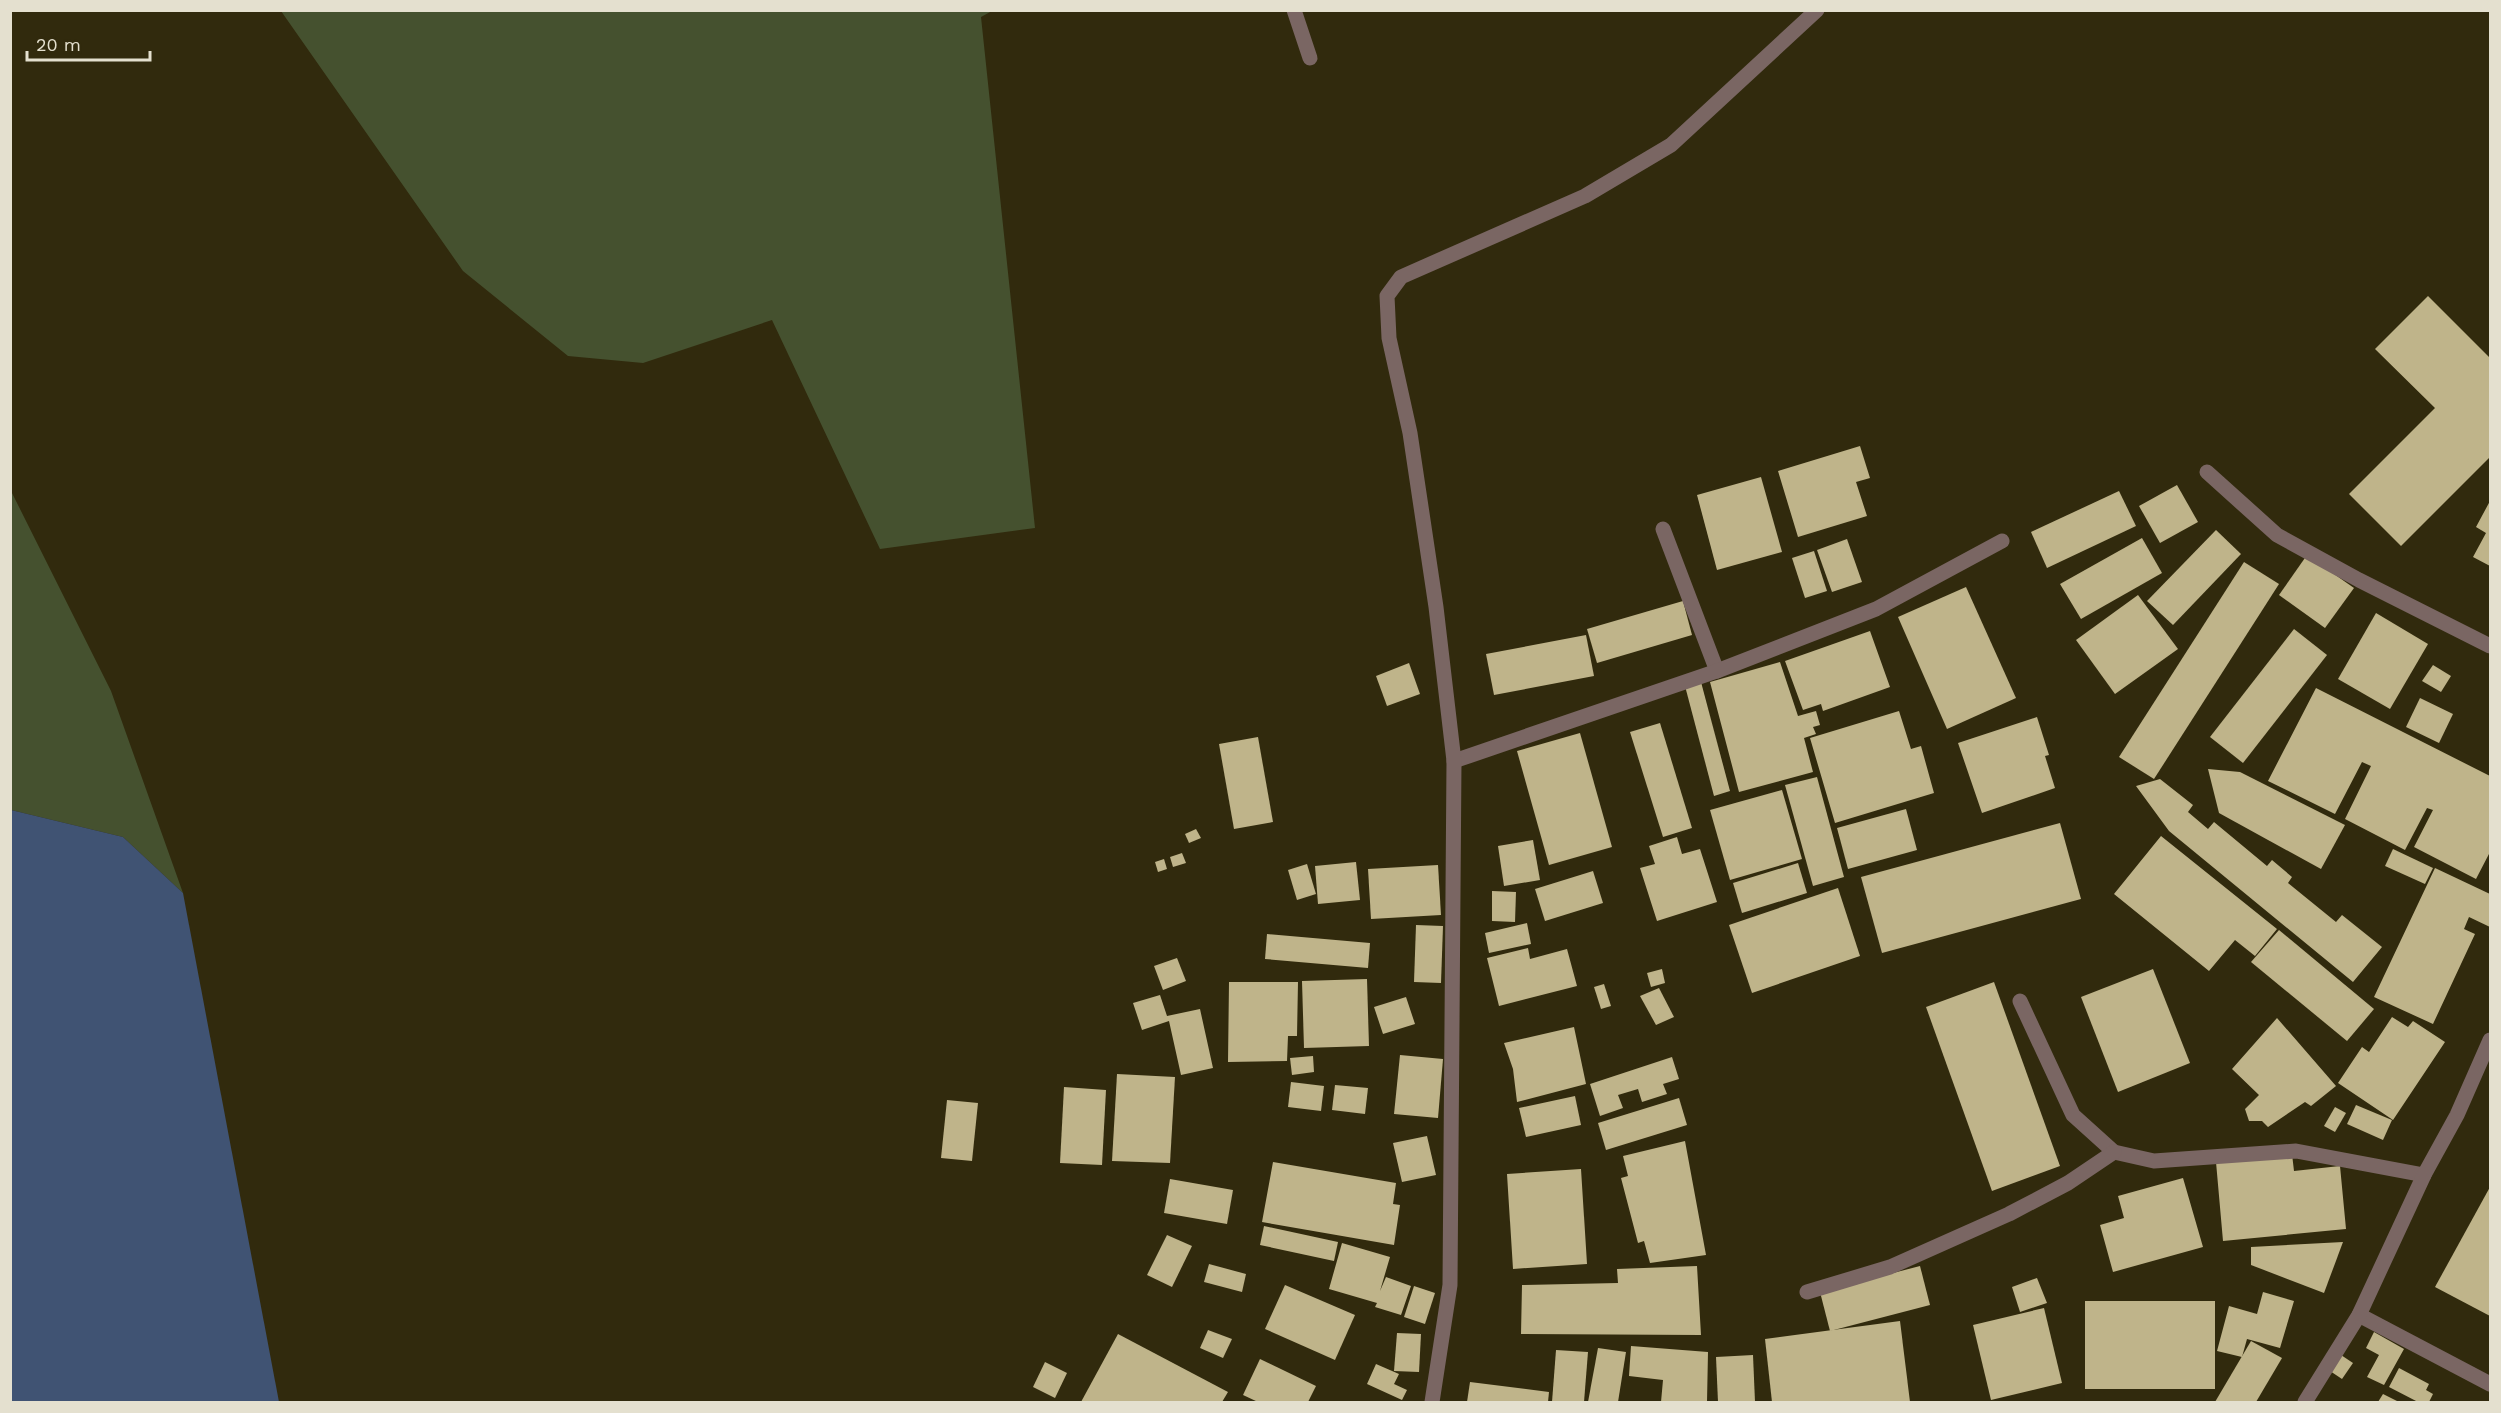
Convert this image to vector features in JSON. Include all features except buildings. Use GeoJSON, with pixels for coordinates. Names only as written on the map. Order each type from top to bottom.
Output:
{"type":"FeatureCollection","features":[{"type":"Feature","properties":{"kind":"street"},"geometry":{"type":"LineString","coordinates":[[1294,10],[1310,58]]}},
{"type":"Feature","properties":{"kind":"street"},"geometry":{"type":"LineString","coordinates":[[1432,1402],[1450,1285],[1454,761],[1436,607],[1415,468],[1389,338],[1388,296],[1401,277],[1585,196],[1671,145],[1817,10]]}},
{"type":"Feature","properties":{"kind":"street"},"geometry":{"type":"LineString","coordinates":[[2207,472],[2277,535],[2359,580],[2490,646]]}},
{"type":"Feature","properties":{"kind":"street"},"geometry":{"type":"LineString","coordinates":[[1663,529],[1717,671]]}},
{"type":"Feature","properties":{"kind":"street"},"geometry":{"type":"LineString","coordinates":[[1454,761],[1717,671],[1876,609],[2002,541]]}},
{"type":"Feature","properties":{"kind":"street"},"geometry":{"type":"LineString","coordinates":[[2020,1001],[2073,1115],[2114,1152],[2154,1161],[2296,1150],[2424,1175]]}},
{"type":"Feature","properties":{"kind":"street"},"geometry":{"type":"LineString","coordinates":[[2305,1402],[2359,1315],[2424,1175],[2457,1115],[2490,1040]]}},
{"type":"Feature","properties":{"kind":"street"},"geometry":{"type":"LineString","coordinates":[[1807,1292],[1890,1267],[2009,1214],[2068,1183],[2114,1152]]}},
{"type":"Feature","properties":{"kind":"street"},"geometry":{"type":"LineString","coordinates":[[2359,1315],[2490,1384]]}},
{"type":"Feature","properties":{"kind":"green space"},"geometry":{"type":"Polygon","coordinates":[[[281,11],[992,11],[981,17],[1035,528],[880,549],[772,320],[643,363],[568,356],[463,271],[281,11]]]}},
{"type":"Feature","properties":{"kind":"green space"},"geometry":{"type":"Polygon","coordinates":[[[10,489],[111,691],[183,893],[123,837],[11,810],[10,489]]]}},
{"type":"Feature","properties":{"kind":"water"},"geometry":{"type":"Polygon","coordinates":[[[11,810],[123,837],[183,893],[279,1402],[11,1402],[11,810]]]}}]}
